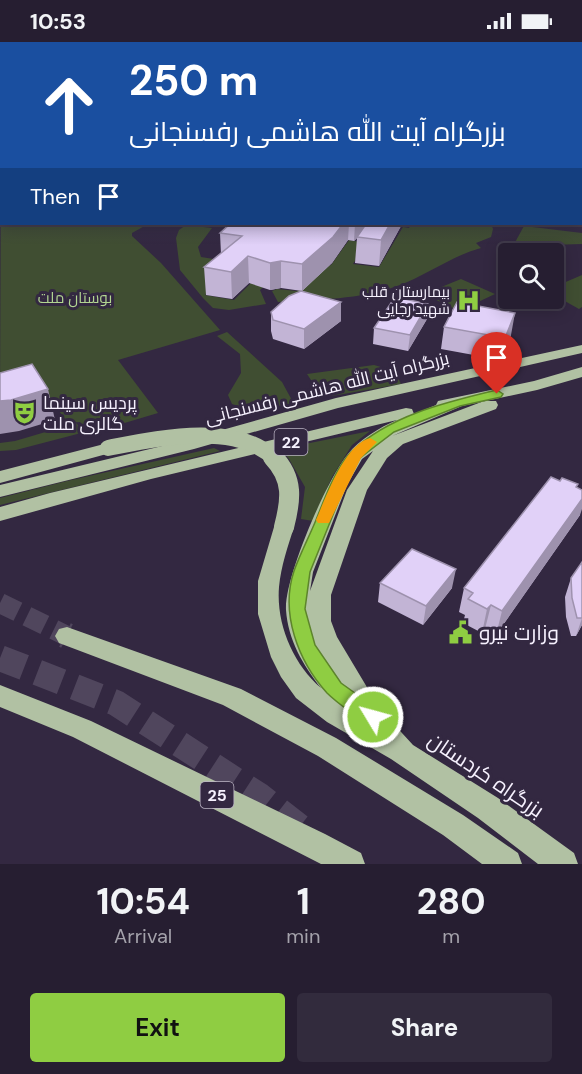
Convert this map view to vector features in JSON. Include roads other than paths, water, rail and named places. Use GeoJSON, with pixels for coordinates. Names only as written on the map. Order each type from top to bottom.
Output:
{"type":"FeatureCollection","features":[{"type":"Feature","properties":{"kind":"highway","name":"بزرگراه آیت الله هاشمی رفسنجانی"},"geometry":{"type":"LineString","coordinates":[[0,491],[188,445],[336,403],[582,349]]}},
{"type":"Feature","properties":{"kind":"highway","name":"بزرگراه آیت الله هاشمی رفسنجانی"},"geometry":{"type":"LineString","coordinates":[[188,445],[253,436],[374,405],[582,358]]}},
{"type":"Feature","properties":{"kind":"highway","name":"22"},"geometry":{"type":"LineString","coordinates":[[0,514],[160,471],[280,445],[413,411],[537,385],[582,372]]}},
{"type":"Feature","properties":{"kind":"highway"},"geometry":{"type":"LineString","coordinates":[[373,717],[326,640],[320,621],[320,595],[357,490],[380,454],[397,440],[537,385]]}},
{"type":"Feature","properties":{"kind":"highway","name":"بزرگراه کردستان"},"geometry":{"type":"LineString","coordinates":[[456,403],[390,429],[355,456],[338,485],[302,572],[297,609],[306,646],[318,667],[335,688],[373,717],[404,754],[488,808],[563,864]]}},
{"type":"Feature","properties":{"kind":"highway"},"geometry":{"type":"LineString","coordinates":[[0,477],[108,448],[152,439],[202,435],[247,441],[265,450],[278,461],[289,479],[291,497],[268,589],[268,608],[280,652],[303,688],[339,716],[404,754]]}},
{"type":"Feature","properties":{"kind":"highway"},"geometry":{"type":"LineString","coordinates":[[67,636],[232,697],[327,747],[453,825],[507,864]]}},
{"type":"Feature","properties":{"kind":"highway"},"geometry":{"type":"LineString","coordinates":[[0,696],[82,729]]}},
{"type":"Feature","properties":{"kind":"highway","name":"25"},"geometry":{"type":"LineString","coordinates":[[0,707],[82,729],[315,844],[350,864]]}},
{"type":"Feature","properties":{"kind":"tunnel"},"geometry":{"type":"LineString","coordinates":[[0,603],[67,636],[65,635]]}},
{"type":"Feature","properties":{"kind":"tunnel"},"geometry":{"type":"LineString","coordinates":[[0,658],[116,703],[260,796],[300,827]]}},
{"type":"Feature","properties":{"kind":"place","name":"بیمارستان قلب شهید رجایی"},"geometry":{"type":"Point","coordinates":[468,301]}},
{"type":"Feature","properties":{"kind":"place","name":"پردیس سینما گالری ملت"},"geometry":{"type":"Point","coordinates":[25,413]}},
{"type":"Feature","properties":{"kind":"place","name":"وزارت نیرو"},"geometry":{"type":"Point","coordinates":[461,633]}},
{"type":"Feature","properties":{"kind":"park label","name":"بوستان ملت"},"geometry":{"type":"Point","coordinates":[75,298]}}]}
